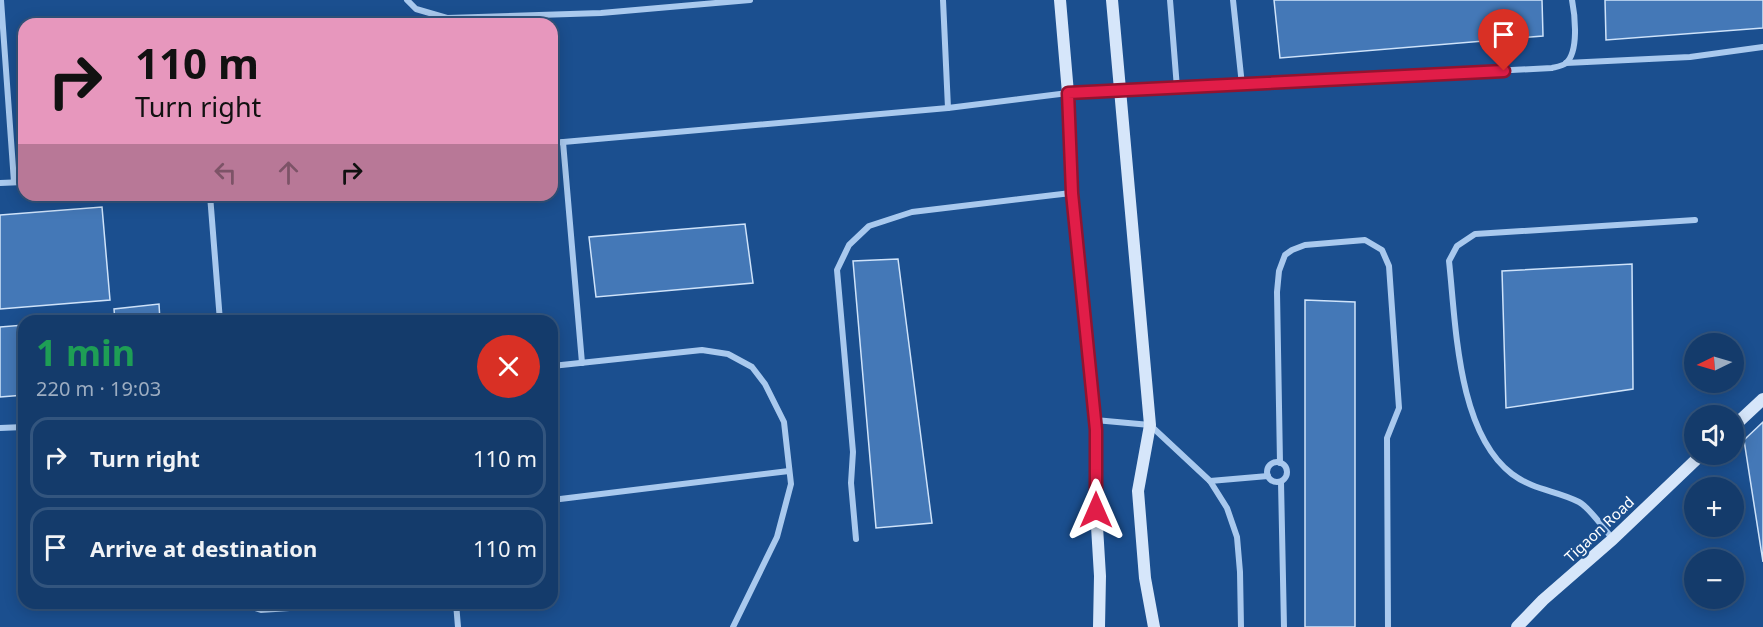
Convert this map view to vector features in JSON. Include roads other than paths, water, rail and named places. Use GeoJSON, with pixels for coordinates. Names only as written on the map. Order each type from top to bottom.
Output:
{"type":"FeatureCollection","features":[{"type":"Feature","properties":{"kind":"street"},"geometry":{"type":"LineString","coordinates":[[1,0],[14,182]]}},
{"type":"Feature","properties":{"kind":"street"},"geometry":{"type":"LineString","coordinates":[[407,0],[416,9],[447,18],[601,13],[750,0]]}},
{"type":"Feature","properties":{"kind":"street"},"geometry":{"type":"LineString","coordinates":[[943,0],[948,108]]}},
{"type":"Feature","properties":{"kind":"street"},"geometry":{"type":"LineString","coordinates":[[1060,0],[1068,93],[1072,193],[1095,420],[1096,510],[1100,576],[1099,627]]}},
{"type":"Feature","properties":{"kind":"street"},"geometry":{"type":"LineString","coordinates":[[1112,0],[1150,425],[1138,491],[1145,578],[1154,627]]}},
{"type":"Feature","properties":{"kind":"street"},"geometry":{"type":"LineString","coordinates":[[1170,0],[1177,88]]}},
{"type":"Feature","properties":{"kind":"street"},"geometry":{"type":"LineString","coordinates":[[1233,0],[1242,85]]}},
{"type":"Feature","properties":{"kind":"street"},"geometry":{"type":"LineString","coordinates":[[1566,63],[1572,53],[1575,40],[1572,0]]}},
{"type":"Feature","properties":{"kind":"street"},"geometry":{"type":"LineString","coordinates":[[558,142],[948,108],[1068,93],[1552,68],[1566,63],[1689,57],[1763,47]]}},
{"type":"Feature","properties":{"kind":"street"},"geometry":{"type":"LineString","coordinates":[[563,142],[582,363]]}},
{"type":"Feature","properties":{"kind":"street"},"geometry":{"type":"LineString","coordinates":[[0,183],[18,182]]}},
{"type":"Feature","properties":{"kind":"street"},"geometry":{"type":"LineString","coordinates":[[856,539],[851,483],[853,452],[837,270],[849,245],[868,226],[912,212],[1072,193]]}},
{"type":"Feature","properties":{"kind":"street"},"geometry":{"type":"LineString","coordinates":[[210,201],[220,315]]}},
{"type":"Feature","properties":{"kind":"street"},"geometry":{"type":"LineString","coordinates":[[1613,538],[1581,503],[1532,487],[1510,472],[1488,449],[1471,413],[1462,376],[1449,261],[1457,246],[1475,234],[1695,220]]}},
{"type":"Feature","properties":{"kind":"street"},"geometry":{"type":"LineString","coordinates":[[1284,627],[1281,482],[1287,474],[1280,463],[1276,292],[1279,272],[1285,255],[1305,245],[1365,240],[1382,250],[1389,266],[1398,408],[1388,438],[1388,627]]}},
{"type":"Feature","properties":{"kind":"street"},"geometry":{"type":"LineString","coordinates":[[558,365],[702,350],[728,354],[752,367],[765,384],[784,422],[791,484],[777,537],[733,627]]}},
{"type":"Feature","properties":{"kind":"street"},"geometry":{"type":"LineString","coordinates":[[1744,417],[1763,399]]}},
{"type":"Feature","properties":{"kind":"street"},"geometry":{"type":"LineString","coordinates":[[1095,420],[1150,425],[1210,481],[1227,508],[1236,537],[1240,572],[1241,627]]}},
{"type":"Feature","properties":{"kind":"street"},"geometry":{"type":"LineString","coordinates":[[0,428],[18,426]]}},
{"type":"Feature","properties":{"kind":"street"},"geometry":{"type":"LineString","coordinates":[[1280,463],[1271,465],[1268,476],[1272,480],[1281,482]]}},
{"type":"Feature","properties":{"kind":"street","name":"Tigaon Road"},"geometry":{"type":"LineString","coordinates":[[1516,627],[1690,465]]}},
{"type":"Feature","properties":{"kind":"street"},"geometry":{"type":"LineString","coordinates":[[558,499],[789,471]]}},
{"type":"Feature","properties":{"kind":"street"},"geometry":{"type":"LineString","coordinates":[[1210,481],[1268,476]]}},
{"type":"Feature","properties":{"kind":"street"},"geometry":{"type":"LineString","coordinates":[[456,609],[458,627]]}}]}
